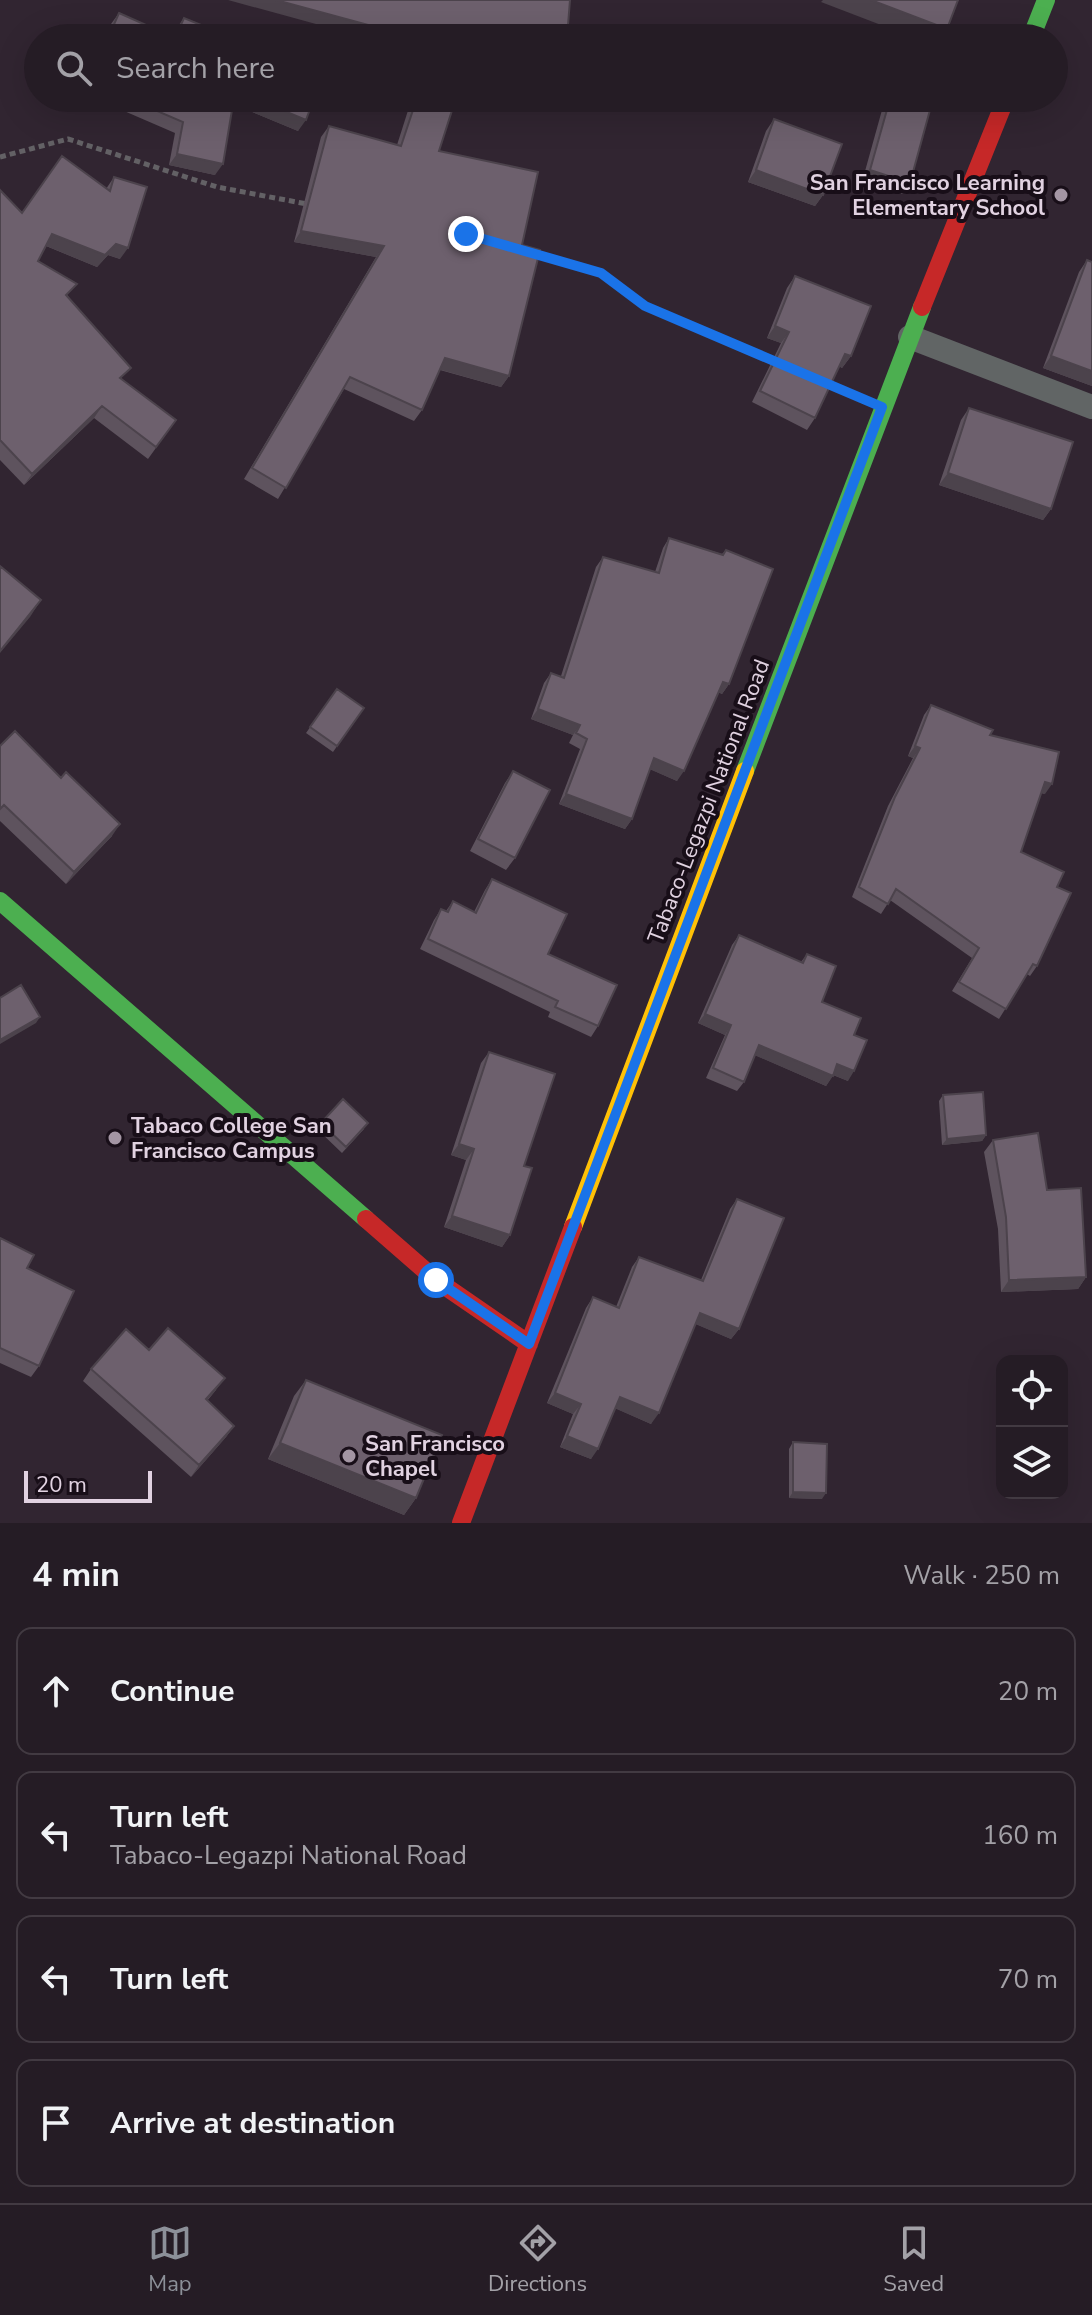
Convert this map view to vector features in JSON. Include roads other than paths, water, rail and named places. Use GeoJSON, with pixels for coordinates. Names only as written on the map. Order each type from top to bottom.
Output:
{"type":"FeatureCollection","features":[{"type":"Feature","properties":{"kind":"main road"},"geometry":{"type":"LineString","coordinates":[[1037,24],[1046,0]]}},
{"type":"Feature","properties":{"kind":"main road","name":"Tabaco-Legazpi National Road"},"geometry":{"type":"LineString","coordinates":[[461,1523],[910,337],[1000,112]]}},
{"type":"Feature","properties":{"kind":"main road"},"geometry":{"type":"LineString","coordinates":[[0,901],[436,1280],[529,1344]]}},
{"type":"Feature","properties":{"kind":"lane"},"geometry":{"type":"LineString","coordinates":[[910,337],[1092,407]]}},
{"type":"Feature","properties":{"kind":"place","name":"San Francisco Learning Elementary School"},"geometry":{"type":"Point","coordinates":[1061,195]}},
{"type":"Feature","properties":{"kind":"place","name":"Tabaco College San Francisco Campus"},"geometry":{"type":"Point","coordinates":[115,1138]}},
{"type":"Feature","properties":{"kind":"place","name":"San Francisco Chapel"},"geometry":{"type":"Point","coordinates":[349,1456]}}]}
